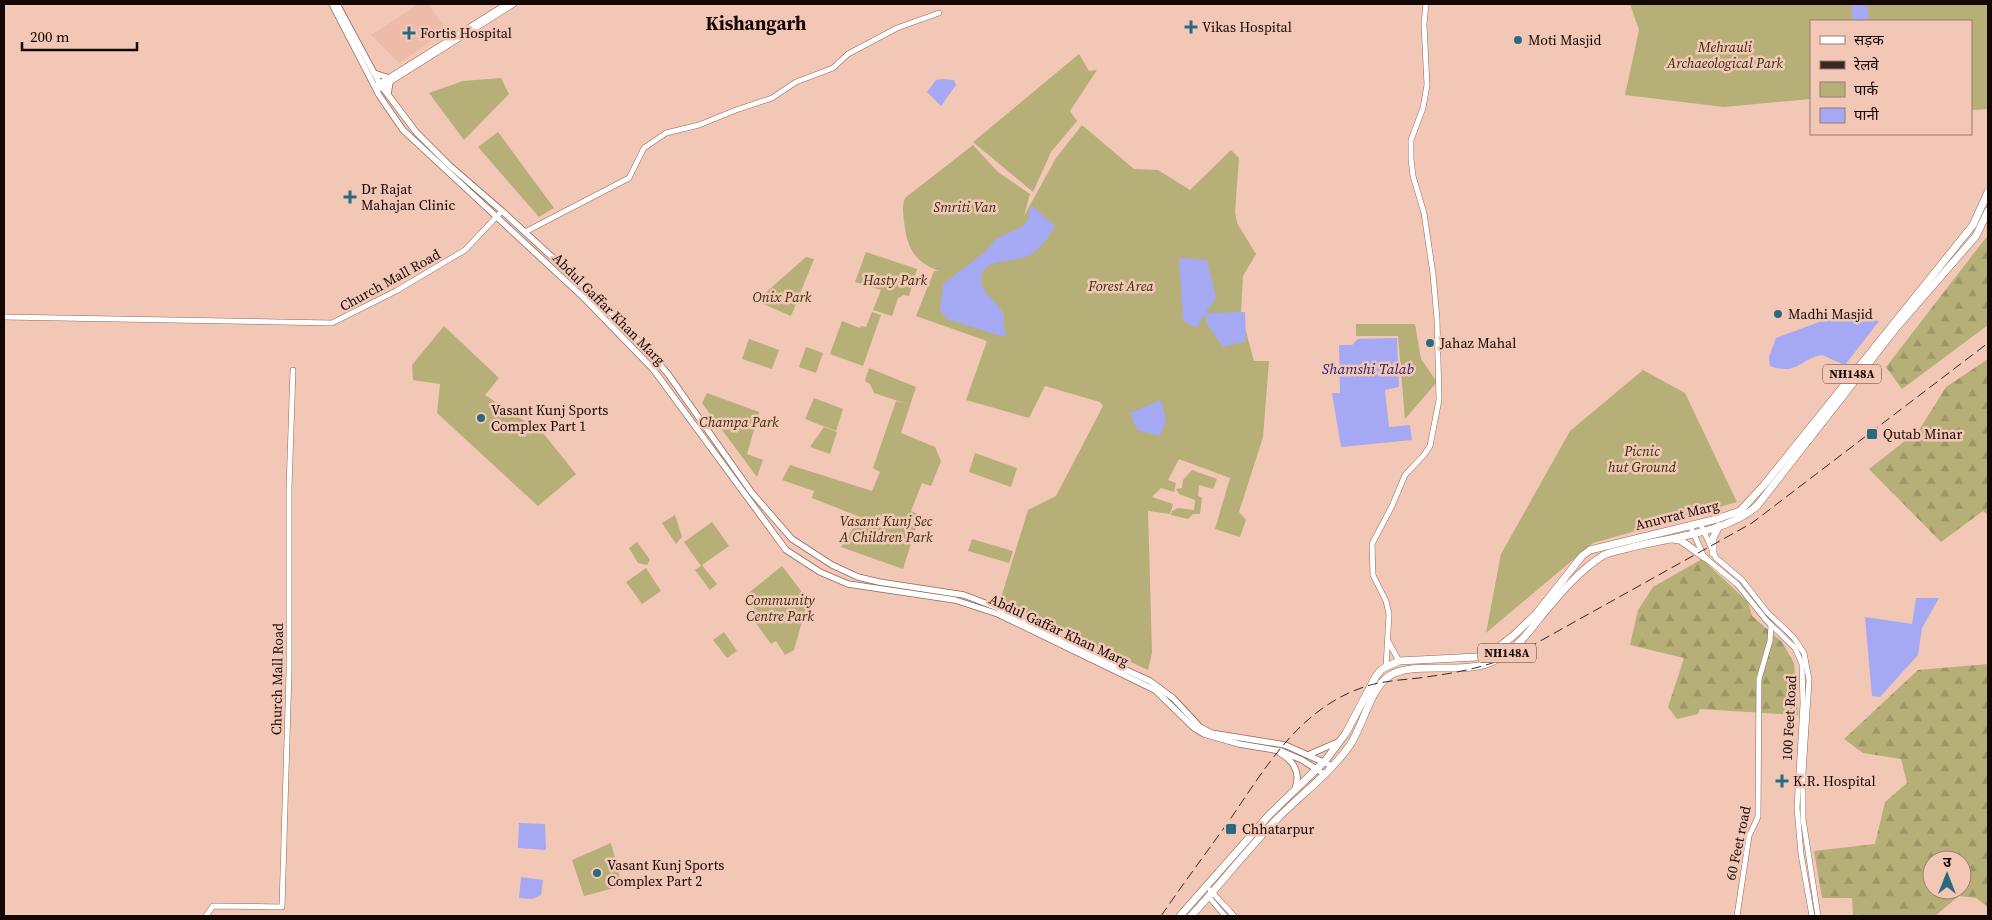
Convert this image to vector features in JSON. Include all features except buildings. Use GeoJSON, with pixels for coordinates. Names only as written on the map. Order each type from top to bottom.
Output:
{"type":"FeatureCollection","features":[{"type":"Feature","properties":{"kind":"highway","name":"Anuvrat Marg"},"geometry":{"type":"LineString","coordinates":[[1332,766],[1350,744],[1377,689],[1386,677],[1401,671],[1472,668],[1490,663],[1512,650],[1525,638],[1540,618],[1588,567],[1605,554],[1665,538],[1691,529],[1700,523],[1740,511],[1764,486],[1973,225],[1988,192]]}},
{"type":"Feature","properties":{"kind":"highway","name":"Anuvrat Marg"},"geometry":{"type":"LineString","coordinates":[[1321,772],[1325,761],[1341,740],[1376,676],[1386,667],[1399,661],[1462,659],[1490,653],[1508,641],[1524,625],[1582,556],[1590,550],[1691,529],[1703,531],[1744,518],[1757,506],[1896,328],[1976,236],[1988,211]]}},
{"type":"Feature","properties":{"kind":"highway"},"geometry":{"type":"LineString","coordinates":[[1713,553],[1713,538],[1719,526]]}},
{"type":"Feature","properties":{"kind":"highway"},"geometry":{"type":"LineString","coordinates":[[1665,538],[1680,540],[1704,557]]}},
{"type":"Feature","properties":{"kind":"highway","name":"NH148A"},"geometry":{"type":"LineString","coordinates":[[1205,888],[1270,814],[1294,791],[1332,766]]}},
{"type":"Feature","properties":{"kind":"highway","name":"NH148A"},"geometry":{"type":"LineString","coordinates":[[1191,916],[1214,892],[1224,876],[1321,772]]}},
{"type":"Feature","properties":{"kind":"highway"},"geometry":{"type":"LineString","coordinates":[[1180,916],[1205,888]]}},
{"type":"Feature","properties":{"kind":"main road"},"geometry":{"type":"LineString","coordinates":[[332,4],[373,76],[389,80],[387,91],[390,98]]}},
{"type":"Feature","properties":{"kind":"main road"},"geometry":{"type":"LineString","coordinates":[[337,4],[379,89],[390,98],[416,132],[449,165],[502,211]]}},
{"type":"Feature","properties":{"kind":"main road","name":"Abdul Gaffar Khan Marg"},"geometry":{"type":"LineString","coordinates":[[379,89],[412,140],[609,322],[653,369],[778,542],[794,556],[820,572],[848,584],[955,600],[998,614],[1054,643],[1155,690],[1194,728],[1204,734],[1215,739],[1281,751],[1302,760],[1321,772]]}},
{"type":"Feature","properties":{"kind":"main road","name":"Abdul Gaffar Khan Marg"},"geometry":{"type":"LineString","coordinates":[[502,211],[605,307],[662,367],[762,507],[800,545],[832,565],[858,577],[964,595],[998,608],[1054,637],[1150,681],[1173,698],[1200,726],[1211,733],[1285,745],[1325,761],[1332,766]]}},
{"type":"Feature","properties":{"kind":"main road"},"geometry":{"type":"LineString","coordinates":[[1308,755],[1341,740]]}},
{"type":"Feature","properties":{"kind":"main road"},"geometry":{"type":"LineString","coordinates":[[1274,750],[1294,766],[1297,776],[1294,791]]}},
{"type":"Feature","properties":{"kind":"street"},"geometry":{"type":"LineString","coordinates":[[379,89],[389,80],[506,4]]}},
{"type":"Feature","properties":{"kind":"street"},"geometry":{"type":"LineString","coordinates":[[389,80],[514,4]]}},
{"type":"Feature","properties":{"kind":"street"},"geometry":{"type":"LineString","coordinates":[[1386,667],[1388,608],[1373,575],[1372,544],[1392,506],[1405,474],[1424,455],[1430,446],[1439,400],[1437,319],[1432,274],[1424,213],[1414,181],[1411,159],[1412,140],[1426,94],[1424,24],[1426,4]]}},
{"type":"Feature","properties":{"kind":"street"},"geometry":{"type":"LineString","coordinates":[[525,232],[629,178],[644,148],[666,133],[699,125],[768,100],[796,82],[837,66],[848,54],[897,28],[939,13]]}},
{"type":"Feature","properties":{"kind":"street","name":"Church Mall Road"},"geometry":{"type":"LineString","coordinates":[[4,317],[329,323],[339,321],[451,259],[477,240],[502,211]]}},
{"type":"Feature","properties":{"kind":"street","name":"Church Mall Road"},"geometry":{"type":"LineString","coordinates":[[206,916],[213,906],[282,907],[289,672],[289,488],[293,370]]}},
{"type":"Feature","properties":{"kind":"street","name":"100 Feet Road"},"geometry":{"type":"LineString","coordinates":[[1700,523],[1713,553],[1725,567],[1742,580],[1773,623],[1800,646],[1808,665],[1809,680],[1803,772],[1803,818],[1818,916]]}},
{"type":"Feature","properties":{"kind":"street","name":"100 Feet Road"},"geometry":{"type":"LineString","coordinates":[[1691,529],[1704,557],[1737,584],[1773,623],[1795,648],[1802,664],[1803,704],[1797,808],[1801,854],[1812,916]]}},
{"type":"Feature","properties":{"kind":"street","name":"60 Feet road"},"geometry":{"type":"LineString","coordinates":[[1737,916],[1749,836],[1758,816],[1759,679],[1773,623]]}},
{"type":"Feature","properties":{"kind":"street"},"geometry":{"type":"LineString","coordinates":[[1388,641],[1399,661]]}},
{"type":"Feature","properties":{"kind":"street"},"geometry":{"type":"LineString","coordinates":[[1205,888],[1214,892],[1234,916]]}},
{"type":"Feature","properties":{"kind":"street"},"geometry":{"type":"LineString","coordinates":[[1205,888],[1208,898],[1226,916]]}},
{"type":"Feature","properties":{"kind":"shaded area","name":"Fortis Hospital"},"geometry":{"type":"Polygon","coordinates":[[[419,4],[428,4],[447,31],[399,63],[371,35],[419,4]]]}},
{"type":"Feature","properties":{"kind":"green space","name":"Mehrauli Archaeological Park"},"geometry":{"type":"Polygon","coordinates":[[[1630,4],[1988,4],[1988,109],[1972,110],[1972,20],[1810,20],[1810,99],[1724,107],[1625,95],[1639,30],[1630,4]]]}},
{"type":"Feature","properties":{"kind":"green space"},"geometry":{"type":"Polygon","coordinates":[[[1079,54],[1089,71],[1097,70],[1070,111],[1077,121],[1051,152],[1033,192],[973,142],[1079,54]]]}},
{"type":"Feature","properties":{"kind":"green space"},"geometry":{"type":"Polygon","coordinates":[[[501,78],[509,94],[464,140],[429,93],[463,81],[501,78]]]}},
{"type":"Feature","properties":{"kind":"green space","name":"Forest Area"},"geometry":{"type":"Polygon","coordinates":[[[1082,125],[1134,169],[1158,170],[1190,190],[1231,150],[1239,158],[1235,212],[1237,223],[1256,254],[1243,276],[1241,313],[1254,361],[1269,361],[1263,437],[1239,512],[1246,520],[1240,537],[1215,529],[1230,478],[1179,459],[1168,480],[1176,483],[1174,492],[1161,488],[1152,497],[1173,504],[1170,514],[1148,511],[1152,653],[1148,670],[1000,601],[1028,510],[1056,496],[1103,406],[1100,402],[1045,386],[1029,418],[966,400],[987,341],[916,316],[934,271],[939,271],[917,258],[910,246],[905,230],[903,206],[905,198],[973,145],[998,172],[1030,194],[1024,216],[1056,158],[1082,125]]]}},
{"type":"Feature","properties":{"kind":"green space"},"geometry":{"type":"Polygon","coordinates":[[[498,132],[554,208],[539,217],[478,147],[498,132]]]}},
{"type":"Feature","properties":{"kind":"green space"},"geometry":{"type":"Polygon","coordinates":[[[1988,235],[1988,325],[1902,389],[1886,367],[1988,235]]]}},
{"type":"Feature","properties":{"kind":"green space","name":"Hasty Park"},"geometry":{"type":"Polygon","coordinates":[[[866,252],[917,269],[909,296],[904,295],[898,298],[892,316],[873,310],[881,290],[855,282],[866,252]]]}},
{"type":"Feature","properties":{"kind":"green space","name":"Onix Park"},"geometry":{"type":"Polygon","coordinates":[[[806,257],[814,259],[791,316],[756,301],[806,257]]]}},
{"type":"Feature","properties":{"kind":"green space"},"geometry":{"type":"Polygon","coordinates":[[[872,312],[881,315],[863,366],[830,354],[842,321],[860,328],[861,326],[866,327],[872,312]]]}},
{"type":"Feature","properties":{"kind":"green space"},"geometry":{"type":"Polygon","coordinates":[[[1356,324],[1415,324],[1421,359],[1437,382],[1405,419],[1398,336],[1356,336],[1356,324]]]}},
{"type":"Feature","properties":{"kind":"green space","name":"Vasant Kunj Sports Complex Part 1"},"geometry":{"type":"Polygon","coordinates":[[[444,326],[499,378],[485,395],[543,433],[576,474],[538,506],[437,413],[440,384],[413,380],[412,365],[444,326]]]}},
{"type":"Feature","properties":{"kind":"green space"},"geometry":{"type":"Polygon","coordinates":[[[749,339],[779,350],[772,369],[742,359],[749,339]]]}},
{"type":"Feature","properties":{"kind":"green space"},"geometry":{"type":"Polygon","coordinates":[[[806,347],[823,353],[816,373],[799,367],[806,347]]]}},
{"type":"Feature","properties":{"kind":"green space"},"geometry":{"type":"Polygon","coordinates":[[[1988,359],[1988,515],[1983,511],[1941,542],[1869,469],[1919,430],[1946,387],[1988,359]]]}},
{"type":"Feature","properties":{"kind":"green space","name":"Vasant Kunj Sec A Children Park"},"geometry":{"type":"Polygon","coordinates":[[[869,368],[916,387],[901,433],[935,447],[941,461],[931,486],[922,483],[911,511],[920,515],[903,569],[841,547],[860,517],[812,498],[814,491],[782,480],[790,465],[872,491],[880,472],[873,468],[896,401],[910,405],[874,393],[870,384],[865,381],[869,368]]]}},
{"type":"Feature","properties":{"kind":"green space","name":"Picnic hut Ground"},"geometry":{"type":"Polygon","coordinates":[[[1643,370],[1685,393],[1737,502],[1593,543],[1486,633],[1501,554],[1570,431],[1643,370]]]}},
{"type":"Feature","properties":{"kind":"green space","name":"Champa Park"},"geometry":{"type":"Polygon","coordinates":[[[707,393],[759,412],[747,454],[763,460],[757,477],[702,403],[707,393]]]}},
{"type":"Feature","properties":{"kind":"green space"},"geometry":{"type":"Polygon","coordinates":[[[814,398],[843,409],[836,431],[805,419],[814,398]]]}},
{"type":"Feature","properties":{"kind":"green space"},"geometry":{"type":"Polygon","coordinates":[[[824,427],[837,432],[830,454],[810,447],[824,427]]]}},
{"type":"Feature","properties":{"kind":"green space"},"geometry":{"type":"Polygon","coordinates":[[[975,453],[1017,468],[1011,487],[969,472],[975,453]]]}},
{"type":"Feature","properties":{"kind":"green space"},"geometry":{"type":"Polygon","coordinates":[[[1192,470],[1217,479],[1213,489],[1199,485],[1198,496],[1202,498],[1200,514],[1193,514],[1188,519],[1171,515],[1172,511],[1178,508],[1194,510],[1195,500],[1179,494],[1176,489],[1182,488],[1183,480],[1192,470]]]}},
{"type":"Feature","properties":{"kind":"green space"},"geometry":{"type":"Polygon","coordinates":[[[675,515],[682,537],[676,544],[662,523],[675,515]]]}},
{"type":"Feature","properties":{"kind":"green space"},"geometry":{"type":"Polygon","coordinates":[[[712,522],[729,546],[702,565],[717,584],[710,590],[695,570],[701,566],[684,542],[712,522]]]}},
{"type":"Feature","properties":{"kind":"green space"},"geometry":{"type":"Polygon","coordinates":[[[972,539],[1013,551],[1009,563],[968,551],[972,539]]]}},
{"type":"Feature","properties":{"kind":"green space"},"geometry":{"type":"Polygon","coordinates":[[[637,542],[650,560],[647,565],[638,563],[629,548],[637,542]]]}},
{"type":"Feature","properties":{"kind":"green space"},"geometry":{"type":"Polygon","coordinates":[[[1702,559],[1748,602],[1752,616],[1782,642],[1794,663],[1798,715],[1700,709],[1698,714],[1677,719],[1668,707],[1684,658],[1630,645],[1638,610],[1653,587],[1702,559]]]}},
{"type":"Feature","properties":{"kind":"green space","name":"Community Centre Park"},"geometry":{"type":"Polygon","coordinates":[[[782,566],[808,600],[794,650],[785,655],[776,641],[771,644],[750,615],[755,610],[746,595],[782,566]]]}},
{"type":"Feature","properties":{"kind":"green space"},"geometry":{"type":"Polygon","coordinates":[[[646,568],[661,591],[642,604],[626,582],[646,568]]]}},
{"type":"Feature","properties":{"kind":"green space"},"geometry":{"type":"Polygon","coordinates":[[[724,632],[737,651],[727,658],[713,640],[724,632]]]}},
{"type":"Feature","properties":{"kind":"green space"},"geometry":{"type":"Polygon","coordinates":[[[1988,664],[1988,907],[1976,898],[1972,898],[1972,850],[1922,850],[1922,900],[1954,900],[1935,916],[1853,916],[1852,898],[1822,898],[1814,851],[1875,844],[1885,802],[1907,783],[1901,759],[1863,753],[1844,739],[1918,670],[1988,664]]]}},
{"type":"Feature","properties":{"kind":"green space","name":"Vasant Kunj Sports Complex Part 2"},"geometry":{"type":"Polygon","coordinates":[[[611,843],[622,886],[584,896],[572,860],[611,843]]]}},
{"type":"Feature","properties":{"kind":"water"},"geometry":{"type":"Polygon","coordinates":[[[1851,4],[1867,4],[1869,19],[1853,20],[1851,4]]]}},
{"type":"Feature","properties":{"kind":"water"},"geometry":{"type":"Polygon","coordinates":[[[936,80],[954,80],[956,85],[941,106],[927,92],[936,80]]]}},
{"type":"Feature","properties":{"kind":"water"},"geometry":{"type":"Polygon","coordinates":[[[1032,206],[1055,226],[1047,238],[1030,255],[990,265],[982,274],[981,280],[984,290],[1003,313],[1006,332],[1004,337],[947,319],[940,310],[943,284],[985,252],[996,239],[1023,226],[1028,220],[1032,206]]]}},
{"type":"Feature","properties":{"kind":"water"},"geometry":{"type":"Polygon","coordinates":[[[1179,258],[1207,260],[1216,298],[1205,313],[1245,312],[1246,341],[1223,347],[1207,324],[1205,314],[1196,328],[1183,321],[1179,258]]]}},
{"type":"Feature","properties":{"kind":"water"},"geometry":{"type":"Polygon","coordinates":[[[1838,315],[1879,321],[1845,365],[1822,355],[1793,368],[1779,369],[1770,366],[1769,357],[1776,338],[1838,315]]]}},
{"type":"Feature","properties":{"kind":"water","name":"Shamshi Talab"},"geometry":{"type":"Polygon","coordinates":[[[1397,338],[1399,387],[1385,390],[1389,427],[1410,425],[1412,440],[1341,447],[1332,393],[1340,393],[1339,345],[1352,345],[1358,339],[1397,338]]]}},
{"type":"Feature","properties":{"kind":"water"},"geometry":{"type":"Polygon","coordinates":[[[1161,400],[1166,420],[1160,436],[1137,430],[1130,413],[1161,400]]]}},
{"type":"Feature","properties":{"kind":"water"},"geometry":{"type":"Polygon","coordinates":[[[1916,598],[1939,598],[1922,628],[1918,655],[1880,697],[1872,696],[1865,617],[1912,624],[1916,598]]]}},
{"type":"Feature","properties":{"kind":"water"},"geometry":{"type":"Polygon","coordinates":[[[519,823],[545,824],[546,850],[518,848],[519,823]]]}},
{"type":"Feature","properties":{"kind":"water"},"geometry":{"type":"Polygon","coordinates":[[[521,877],[543,880],[541,895],[533,899],[519,898],[521,877]]]}},
{"type":"Feature","properties":{"kind":"railway"},"geometry":{"type":"LineString","coordinates":[[1161,916],[1271,760],[1287,741],[1322,708],[1343,696],[1367,686],[1460,671],[1499,661],[1524,650],[1752,523],[1988,343]]}},
{"type":"Feature","properties":{"kind":"place","name":"Vikas Hospital"},"geometry":{"type":"Point","coordinates":[1191,27]}},
{"type":"Feature","properties":{"kind":"place","name":"Fortis Hospital"},"geometry":{"type":"Point","coordinates":[409,33]}},
{"type":"Feature","properties":{"kind":"place","name":"Moti Masjid"},"geometry":{"type":"Point","coordinates":[1518,40]}},
{"type":"Feature","properties":{"kind":"place","name":"Dr Rajat Mahajan Clinic"},"geometry":{"type":"Point","coordinates":[350,197]}},
{"type":"Feature","properties":{"kind":"place","name":"Madhi Masjid"},"geometry":{"type":"Point","coordinates":[1778,314]}},
{"type":"Feature","properties":{"kind":"place","name":"Jahaz Mahal"},"geometry":{"type":"Point","coordinates":[1430,343]}},
{"type":"Feature","properties":{"kind":"place","name":"Vasant Kunj Sports Complex Part 1"},"geometry":{"type":"Point","coordinates":[481,418]}},
{"type":"Feature","properties":{"kind":"place","name":"Qutab Minar"},"geometry":{"type":"Point","coordinates":[1872,434]}},
{"type":"Feature","properties":{"kind":"place","name":"K.R. Hospital"},"geometry":{"type":"Point","coordinates":[1782,781]}},
{"type":"Feature","properties":{"kind":"place","name":"Chhatarpur"},"geometry":{"type":"Point","coordinates":[1231,829]}},
{"type":"Feature","properties":{"kind":"place","name":"Vasant Kunj Sports Complex Part 2"},"geometry":{"type":"Point","coordinates":[597,873]}},
{"type":"Feature","properties":{"kind":"district","name":"Kishangarh"},"geometry":{"type":"Point","coordinates":[756,23]}},
{"type":"Feature","properties":{"kind":"park label","name":"Smriti Van"},"geometry":{"type":"Point","coordinates":[965,207]}}]}
